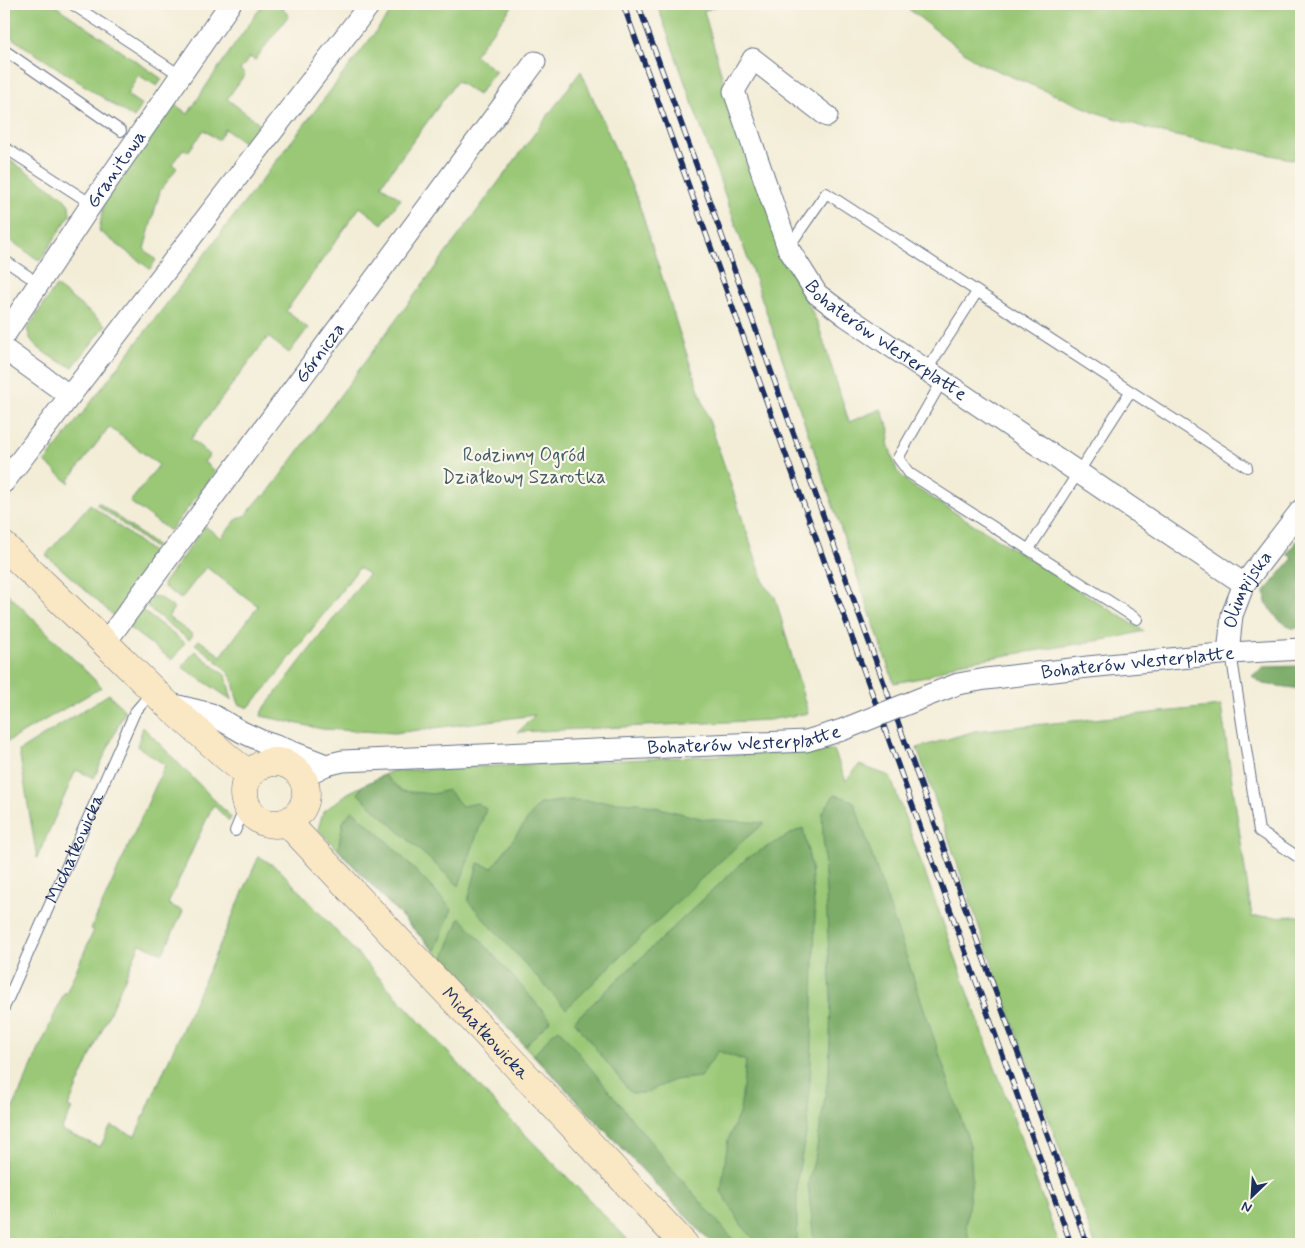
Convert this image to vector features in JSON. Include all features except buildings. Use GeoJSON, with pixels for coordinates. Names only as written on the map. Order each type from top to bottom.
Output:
{"type":"FeatureCollection","features":[{"type":"Feature","properties":{"kind":"street","name":"Granitowa"},"geometry":{"type":"LineString","coordinates":[[4,336],[91,205],[230,4]]}},
{"type":"Feature","properties":{"kind":"street"},"geometry":{"type":"LineString","coordinates":[[4,482],[370,4]]}},
{"type":"Feature","properties":{"kind":"street","name":"Bohaterów Westerplatte"},"geometry":{"type":"LineString","coordinates":[[827,116],[753,59],[734,91],[788,248],[817,294],[934,376],[1244,584]]}},
{"type":"Feature","properties":{"kind":"street","name":"Górnicza"},"geometry":{"type":"LineString","coordinates":[[105,643],[535,62]]}},
{"type":"Feature","properties":{"kind":"street"},"geometry":{"type":"LineString","coordinates":[[4,349],[70,396]]}},
{"type":"Feature","properties":{"kind":"street","name":"Olimpijska"},"geometry":{"type":"LineString","coordinates":[[1230,653],[1232,615],[1244,584],[1301,510]]}},
{"type":"Feature","properties":{"kind":"street"},"geometry":{"type":"LineString","coordinates":[[4,546],[159,697],[228,759],[250,775]]}},
{"type":"Feature","properties":{"kind":"street","name":"Bohaterów Westerplatte"},"geometry":{"type":"LineString","coordinates":[[302,777],[326,765],[344,761],[806,741],[842,730],[958,684],[986,678],[1230,653],[1301,649]]}},
{"type":"Feature","properties":{"kind":"street"},"geometry":{"type":"LineString","coordinates":[[159,697],[211,714],[264,742],[285,748],[326,765]]}},
{"type":"Feature","properties":{"kind":"street"},"geometry":{"type":"LineString","coordinates":[[275,762],[295,769],[302,777],[306,787],[306,798],[303,808],[296,816],[287,822],[276,824],[265,823],[256,818],[242,820],[245,788],[250,775],[255,770],[264,764],[275,762]]}},
{"type":"Feature","properties":{"kind":"street","name":"Michałkowicka"},"geometry":{"type":"LineString","coordinates":[[287,822],[684,1244]]}},
{"type":"Feature","properties":{"kind":"lane"},"geometry":{"type":"LineString","coordinates":[[72,4],[180,75]]}},
{"type":"Feature","properties":{"kind":"lane"},"geometry":{"type":"LineString","coordinates":[[4,50],[121,131]]}},
{"type":"Feature","properties":{"kind":"lane"},"geometry":{"type":"LineString","coordinates":[[4,147],[91,205]]}},
{"type":"Feature","properties":{"kind":"lane"},"geometry":{"type":"LineString","coordinates":[[788,248],[826,193],[1247,467]]}},
{"type":"Feature","properties":{"kind":"lane"},"geometry":{"type":"LineString","coordinates":[[4,260],[28,276]]}},
{"type":"Feature","properties":{"kind":"lane"},"geometry":{"type":"LineString","coordinates":[[977,292],[934,376],[898,458],[909,473],[1137,619]]}},
{"type":"Feature","properties":{"kind":"lane"},"geometry":{"type":"LineString","coordinates":[[1029,549],[1130,392]]}},
{"type":"Feature","properties":{"kind":"lane"},"geometry":{"type":"LineString","coordinates":[[1230,653],[1259,830],[1301,859]]}},
{"type":"Feature","properties":{"kind":"lane","name":"Michałkowicka"},"geometry":{"type":"LineString","coordinates":[[4,1008],[135,712],[159,697]]}},
{"type":"Feature","properties":{"kind":"green space"},"geometry":{"type":"Polygon","coordinates":[[[4,4],[53,4],[162,79],[157,86],[138,75],[127,95],[142,105],[134,118],[4,33],[4,4]]]}},
{"type":"Feature","properties":{"kind":"green space"},"geometry":{"type":"Polygon","coordinates":[[[263,4],[288,4],[283,10],[289,15],[255,60],[250,57],[240,70],[245,74],[227,99],[258,122],[259,125],[245,143],[225,129],[218,140],[204,130],[188,152],[183,149],[172,164],[177,168],[160,191],[144,249],[156,260],[150,269],[99,231],[104,203],[173,103],[188,114],[263,4]]]}},
{"type":"Feature","properties":{"kind":"green space"},"geometry":{"type":"Polygon","coordinates":[[[397,4],[509,4],[511,8],[474,55],[496,71],[478,95],[457,81],[381,185],[401,199],[382,224],[360,207],[286,311],[308,328],[289,353],[268,337],[191,439],[210,455],[204,462],[216,472],[170,531],[130,502],[159,465],[109,427],[69,480],[69,483],[45,462],[397,4]]]}},
{"type":"Feature","properties":{"kind":"green space"},"geometry":{"type":"Polygon","coordinates":[[[657,4],[721,4],[704,11],[736,127],[793,272],[818,324],[849,422],[881,409],[890,431],[888,443],[897,471],[911,485],[1144,631],[1115,638],[958,663],[926,677],[894,683],[755,279],[657,4]]]}},
{"type":"Feature","properties":{"kind":"green space"},"geometry":{"type":"Polygon","coordinates":[[[902,4],[1301,4],[1301,161],[1166,134],[1098,113],[977,62],[902,4]]]}},
{"type":"Feature","properties":{"kind":"green space","name":"Rodzinny Ogród Działkowy Szarotka"},"geometry":{"type":"Polygon","coordinates":[[[581,71],[637,198],[678,328],[765,586],[775,597],[808,713],[769,720],[518,732],[535,715],[395,733],[322,729],[261,716],[262,711],[368,574],[359,568],[269,685],[248,708],[239,704],[228,672],[195,644],[199,640],[221,656],[258,606],[206,567],[181,599],[164,587],[163,584],[205,526],[221,538],[236,520],[246,515],[261,497],[266,495],[581,71]]]}},
{"type":"Feature","properties":{"kind":"green space"},"geometry":{"type":"Polygon","coordinates":[[[4,156],[62,196],[69,205],[70,215],[40,261],[4,236],[4,156]]]}},
{"type":"Feature","properties":{"kind":"green space"},"geometry":{"type":"Polygon","coordinates":[[[56,286],[106,325],[73,367],[56,360],[40,349],[31,340],[27,329],[56,286]]]}},
{"type":"Feature","properties":{"kind":"green space"},"geometry":{"type":"Polygon","coordinates":[[[98,502],[159,548],[158,551],[96,504],[98,502]]]}},
{"type":"Feature","properties":{"kind":"green space"},"geometry":{"type":"Polygon","coordinates":[[[90,504],[160,558],[114,616],[46,555],[90,504]]]}},
{"type":"Feature","properties":{"kind":"green space"},"geometry":{"type":"Polygon","coordinates":[[[1301,536],[1301,628],[1291,628],[1277,618],[1266,603],[1265,591],[1293,558],[1287,554],[1301,536]]]}},
{"type":"Feature","properties":{"kind":"green space"},"geometry":{"type":"Polygon","coordinates":[[[4,590],[102,687],[5,743],[4,737],[4,590]]]}},
{"type":"Feature","properties":{"kind":"green space"},"geometry":{"type":"Polygon","coordinates":[[[153,596],[160,598],[174,608],[168,617],[193,635],[189,640],[146,606],[153,596]]]}},
{"type":"Feature","properties":{"kind":"green space"},"geometry":{"type":"Polygon","coordinates":[[[139,608],[185,643],[172,660],[128,627],[139,608]]]}},
{"type":"Feature","properties":{"kind":"green space"},"geometry":{"type":"Polygon","coordinates":[[[195,651],[226,676],[232,700],[182,667],[195,651]]]}},
{"type":"Feature","properties":{"kind":"green space"},"geometry":{"type":"Polygon","coordinates":[[[1301,666],[1301,689],[1263,684],[1252,676],[1263,667],[1301,666]]]}},
{"type":"Feature","properties":{"kind":"green space"},"geometry":{"type":"Polygon","coordinates":[[[109,694],[125,711],[94,778],[76,770],[37,858],[19,751],[109,694]]]}},
{"type":"Feature","properties":{"kind":"green space"},"geometry":{"type":"Polygon","coordinates":[[[1221,706],[1252,917],[1301,916],[1301,1244],[1095,1244],[1007,1007],[917,748],[975,731],[1221,706]]]}},
{"type":"Feature","properties":{"kind":"green space"},"geometry":{"type":"Polygon","coordinates":[[[143,727],[231,817],[229,821],[213,805],[168,904],[183,911],[163,953],[140,944],[68,1107],[72,1109],[61,1130],[100,1147],[111,1126],[135,1136],[259,856],[280,870],[501,1110],[632,1244],[4,1244],[4,1105],[13,1108],[94,930],[91,929],[165,765],[137,746],[143,727]]]}},
{"type":"Feature","properties":{"kind":"green space"},"geometry":{"type":"Polygon","coordinates":[[[834,750],[846,781],[859,765],[890,776],[1059,1244],[713,1244],[318,829],[323,812],[348,793],[392,771],[834,750]]]}},
{"type":"Feature","properties":{"kind":"green space"},"geometry":{"type":"Polygon","coordinates":[[[384,775],[402,791],[433,794],[448,790],[462,806],[478,803],[486,809],[459,886],[358,794],[362,786],[384,775]]]}},
{"type":"Feature","properties":{"kind":"green space"},"geometry":{"type":"Polygon","coordinates":[[[834,795],[854,802],[970,1145],[972,1178],[966,1225],[970,1244],[814,1244],[808,1183],[816,1153],[829,1072],[831,998],[822,814],[834,795]]]}},
{"type":"Feature","properties":{"kind":"green space"},"geometry":{"type":"Polygon","coordinates":[[[568,800],[639,803],[704,819],[765,823],[701,879],[566,1009],[468,901],[478,863],[492,868],[539,804],[568,800]]]}},
{"type":"Feature","properties":{"kind":"green space"},"geometry":{"type":"Polygon","coordinates":[[[352,810],[386,840],[452,909],[435,951],[338,849],[343,822],[352,810]]]}},
{"type":"Feature","properties":{"kind":"green space"},"geometry":{"type":"Polygon","coordinates":[[[803,828],[811,866],[815,917],[812,1046],[807,1129],[797,1179],[797,1244],[759,1244],[742,1226],[721,1191],[728,1140],[740,1111],[746,1061],[718,1051],[700,1077],[674,1080],[645,1093],[631,1093],[574,1021],[747,858],[803,828]]]}},
{"type":"Feature","properties":{"kind":"green space"},"geometry":{"type":"Polygon","coordinates":[[[460,917],[551,1020],[525,1046],[443,960],[460,917]]]}},
{"type":"Feature","properties":{"kind":"green space"},"geometry":{"type":"Polygon","coordinates":[[[559,1029],[674,1171],[737,1244],[712,1244],[534,1055],[550,1036],[559,1029]]]}},
{"type":"Feature","properties":{"kind":"railway"},"geometry":{"type":"LineString","coordinates":[[623,4],[1071,1244]]}},
{"type":"Feature","properties":{"kind":"railway"},"geometry":{"type":"LineString","coordinates":[[638,4],[1087,1244]]}}]}
